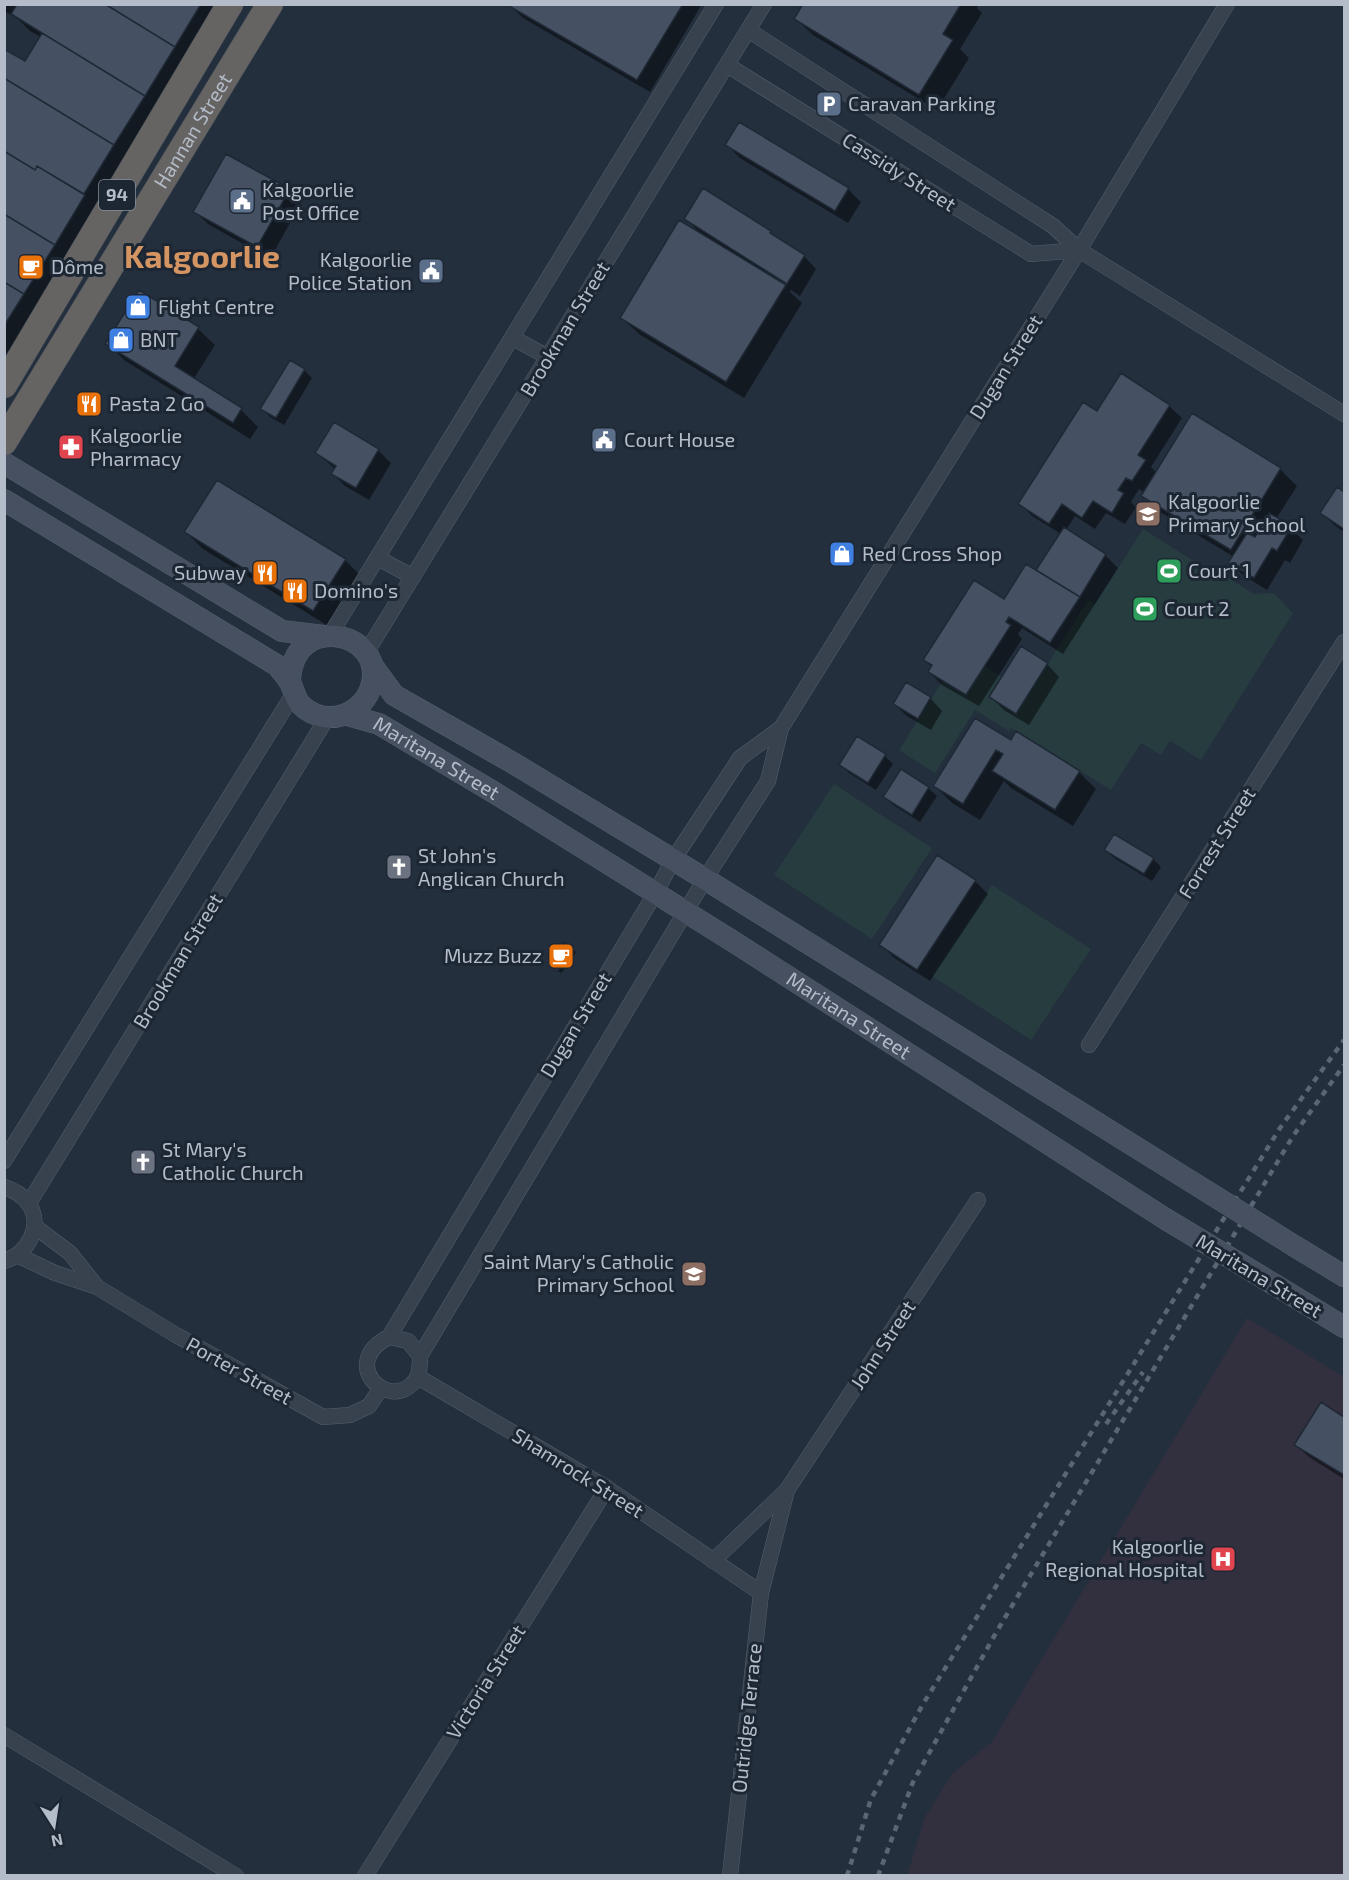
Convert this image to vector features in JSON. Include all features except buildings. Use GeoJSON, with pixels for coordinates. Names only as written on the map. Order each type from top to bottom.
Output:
{"type":"FeatureCollection","features":[{"type":"Feature","properties":{"kind":"highway","name":"Hannan Street"},"geometry":{"type":"LineString","coordinates":[[4,385],[230,4]]}},
{"type":"Feature","properties":{"kind":"highway","name":"Hannan Street"},"geometry":{"type":"LineString","coordinates":[[4,442],[270,4]]}},
{"type":"Feature","properties":{"kind":"main road"},"geometry":{"type":"LineString","coordinates":[[4,463],[282,631],[340,636],[357,644],[369,659],[373,680],[369,694],[361,706],[337,716],[314,714],[302,706],[278,666],[4,500]]}},
{"type":"Feature","properties":{"kind":"main road"},"geometry":{"type":"LineString","coordinates":[[292,688],[291,668],[296,655],[306,644],[327,636]]}},
{"type":"Feature","properties":{"kind":"main road","name":"Maritana Street"},"geometry":{"type":"LineString","coordinates":[[369,659],[394,695],[513,763],[705,879],[1344,1276]]}},
{"type":"Feature","properties":{"kind":"main road","name":"Maritana Street"},"geometry":{"type":"LineString","coordinates":[[337,716],[379,724],[495,793],[656,892],[1164,1218],[1344,1327]]}},
{"type":"Feature","properties":{"kind":"street","name":"Brookman Street"},"geometry":{"type":"LineString","coordinates":[[327,636],[378,558],[716,4]]}},
{"type":"Feature","properties":{"kind":"street","name":"Brookman Street"},"geometry":{"type":"LineString","coordinates":[[369,659],[413,577],[764,4]]}},
{"type":"Feature","properties":{"kind":"street","name":"Dugan Street"},"geometry":{"type":"LineString","coordinates":[[420,1356],[685,911],[768,781],[781,728],[1079,250],[1227,4]]}},
{"type":"Feature","properties":{"kind":"street","name":"Cassidy Street"},"geometry":{"type":"LineString","coordinates":[[748,30],[1053,226],[1079,250],[1344,414]]}},
{"type":"Feature","properties":{"kind":"street","name":"Cassidy Street"},"geometry":{"type":"LineString","coordinates":[[727,65],[1031,254],[1079,250]]}},
{"type":"Feature","properties":{"kind":"street"},"geometry":{"type":"LineString","coordinates":[[513,338],[548,357]]}},
{"type":"Feature","properties":{"kind":"street"},"geometry":{"type":"LineString","coordinates":[[378,558],[413,577]]}},
{"type":"Feature","properties":{"kind":"street","name":"Forrest Street"},"geometry":{"type":"LineString","coordinates":[[1089,1045],[1344,642]]}},
{"type":"Feature","properties":{"kind":"street"},"geometry":{"type":"LineString","coordinates":[[4,1161],[292,688]]}},
{"type":"Feature","properties":{"kind":"street","name":"Brookman Street"},"geometry":{"type":"LineString","coordinates":[[29,1203],[337,716]]}},
{"type":"Feature","properties":{"kind":"street","name":"Dugan Street"},"geometry":{"type":"LineString","coordinates":[[389,1337],[673,860],[740,758],[781,728]]}},
{"type":"Feature","properties":{"kind":"street"},"geometry":{"type":"LineString","coordinates":[[4,1187],[16,1191],[29,1203],[33,1212],[34,1226],[31,1240],[22,1251],[11,1258]]}},
{"type":"Feature","properties":{"kind":"street","name":"John Street"},"geometry":{"type":"LineString","coordinates":[[713,1561],[788,1490],[978,1200]]}},
{"type":"Feature","properties":{"kind":"street","name":"Porter Street"},"geometry":{"type":"LineString","coordinates":[[34,1226],[70,1253],[97,1287]]}},
{"type":"Feature","properties":{"kind":"street","name":"Porter Street"},"geometry":{"type":"LineString","coordinates":[[11,1258],[97,1287],[176,1335],[323,1417],[350,1415],[369,1406],[381,1388]]}},
{"type":"Feature","properties":{"kind":"street"},"geometry":{"type":"LineString","coordinates":[[389,1337],[408,1341],[420,1356],[418,1377],[408,1387],[395,1392],[381,1388],[371,1379],[367,1367],[369,1354],[377,1343],[389,1337]]}},
{"type":"Feature","properties":{"kind":"street","name":"Shamrock Street"},"geometry":{"type":"LineString","coordinates":[[418,1377],[607,1488],[761,1593]]}},
{"type":"Feature","properties":{"kind":"street","name":"Victoria Street"},"geometry":{"type":"LineString","coordinates":[[365,1875],[607,1488]]}},
{"type":"Feature","properties":{"kind":"street","name":"John Street"},"geometry":{"type":"LineString","coordinates":[[761,1593],[788,1490]]}},
{"type":"Feature","properties":{"kind":"street","name":"Outridge Terrace"},"geometry":{"type":"LineString","coordinates":[[730,1875],[761,1593]]}},
{"type":"Feature","properties":{"kind":"street"},"geometry":{"type":"LineString","coordinates":[[4,1736],[236,1875]]}},
{"type":"Feature","properties":{"kind":"shaded area","name":"Kalgoorlie Regional Hospital"},"geometry":{"type":"Polygon","coordinates":[[[1247,1318],[1344,1377],[1344,1875],[907,1876],[925,1817],[953,1773],[992,1742],[1247,1318]]]}},
{"type":"Feature","properties":{"kind":"green space"},"geometry":{"type":"Polygon","coordinates":[[[1143,529],[1216,575],[1219,572],[1254,594],[1274,593],[1293,613],[1201,760],[1170,741],[1161,755],[1141,743],[1111,790],[1011,728],[1009,731],[975,710],[935,773],[899,750],[943,680],[984,665],[1002,677],[990,697],[1016,714],[1088,600],[1095,604],[1143,529]]]}},
{"type":"Feature","properties":{"kind":"green space"},"geometry":{"type":"Polygon","coordinates":[[[834,784],[932,848],[872,939],[774,875],[834,784]]]}},
{"type":"Feature","properties":{"kind":"green space"},"geometry":{"type":"Polygon","coordinates":[[[992,885],[1091,949],[1031,1040],[932,976],[992,885]]]}},
{"type":"Feature","properties":{"kind":"railway"},"geometry":{"type":"LineString","coordinates":[[847,1876],[871,1799],[923,1704],[1280,1128],[1344,1040]]}},
{"type":"Feature","properties":{"kind":"railway"},"geometry":{"type":"LineString","coordinates":[[878,1876],[913,1782],[997,1631],[1293,1136],[1344,1065]]}},
{"type":"Feature","properties":{"kind":"railway"},"geometry":{"type":"LineString","coordinates":[[1106,1424],[1143,1372]]}},
{"type":"Feature","properties":{"kind":"place","name":"Caravan Parking"},"geometry":{"type":"Point","coordinates":[829,104]}},
{"type":"Feature","properties":{"kind":"place","name":"Kalgoorlie Post Office"},"geometry":{"type":"Point","coordinates":[242,201]}},
{"type":"Feature","properties":{"kind":"place","name":"Dôme"},"geometry":{"type":"Point","coordinates":[31,267]}},
{"type":"Feature","properties":{"kind":"place","name":"Kalgoorlie Police Station"},"geometry":{"type":"Point","coordinates":[431,271]}},
{"type":"Feature","properties":{"kind":"place","name":"Flight Centre"},"geometry":{"type":"Point","coordinates":[138,307]}},
{"type":"Feature","properties":{"kind":"place","name":"BNT"},"geometry":{"type":"Point","coordinates":[121,340]}},
{"type":"Feature","properties":{"kind":"place","name":"Pasta 2 Go"},"geometry":{"type":"Point","coordinates":[89,404]}},
{"type":"Feature","properties":{"kind":"place","name":"Court House"},"geometry":{"type":"Point","coordinates":[604,440]}},
{"type":"Feature","properties":{"kind":"place","name":"Kalgoorlie Pharmacy"},"geometry":{"type":"Point","coordinates":[71,447]}},
{"type":"Feature","properties":{"kind":"place","name":"Kalgoorlie Primary School"},"geometry":{"type":"Point","coordinates":[1148,514]}},
{"type":"Feature","properties":{"kind":"place","name":"Red Cross Shop"},"geometry":{"type":"Point","coordinates":[842,554]}},
{"type":"Feature","properties":{"kind":"place","name":"Court 1"},"geometry":{"type":"Point","coordinates":[1169,571]}},
{"type":"Feature","properties":{"kind":"place","name":"Subway"},"geometry":{"type":"Point","coordinates":[265,573]}},
{"type":"Feature","properties":{"kind":"place","name":"Domino's"},"geometry":{"type":"Point","coordinates":[295,591]}},
{"type":"Feature","properties":{"kind":"place","name":"Court 2"},"geometry":{"type":"Point","coordinates":[1145,609]}},
{"type":"Feature","properties":{"kind":"place","name":"St John's Anglican Church"},"geometry":{"type":"Point","coordinates":[399,867]}},
{"type":"Feature","properties":{"kind":"place","name":"Muzz Buzz"},"geometry":{"type":"Point","coordinates":[561,956]}},
{"type":"Feature","properties":{"kind":"place","name":"St Mary's Catholic Church"},"geometry":{"type":"Point","coordinates":[143,1162]}},
{"type":"Feature","properties":{"kind":"place","name":"Saint Mary's Catholic Primary School"},"geometry":{"type":"Point","coordinates":[694,1274]}},
{"type":"Feature","properties":{"kind":"place","name":"Kalgoorlie Regional Hospital"},"geometry":{"type":"Point","coordinates":[1223,1559]}},
{"type":"Feature","properties":{"kind":"district","name":"Kalgoorlie"},"geometry":{"type":"Point","coordinates":[202,257]}}]}
